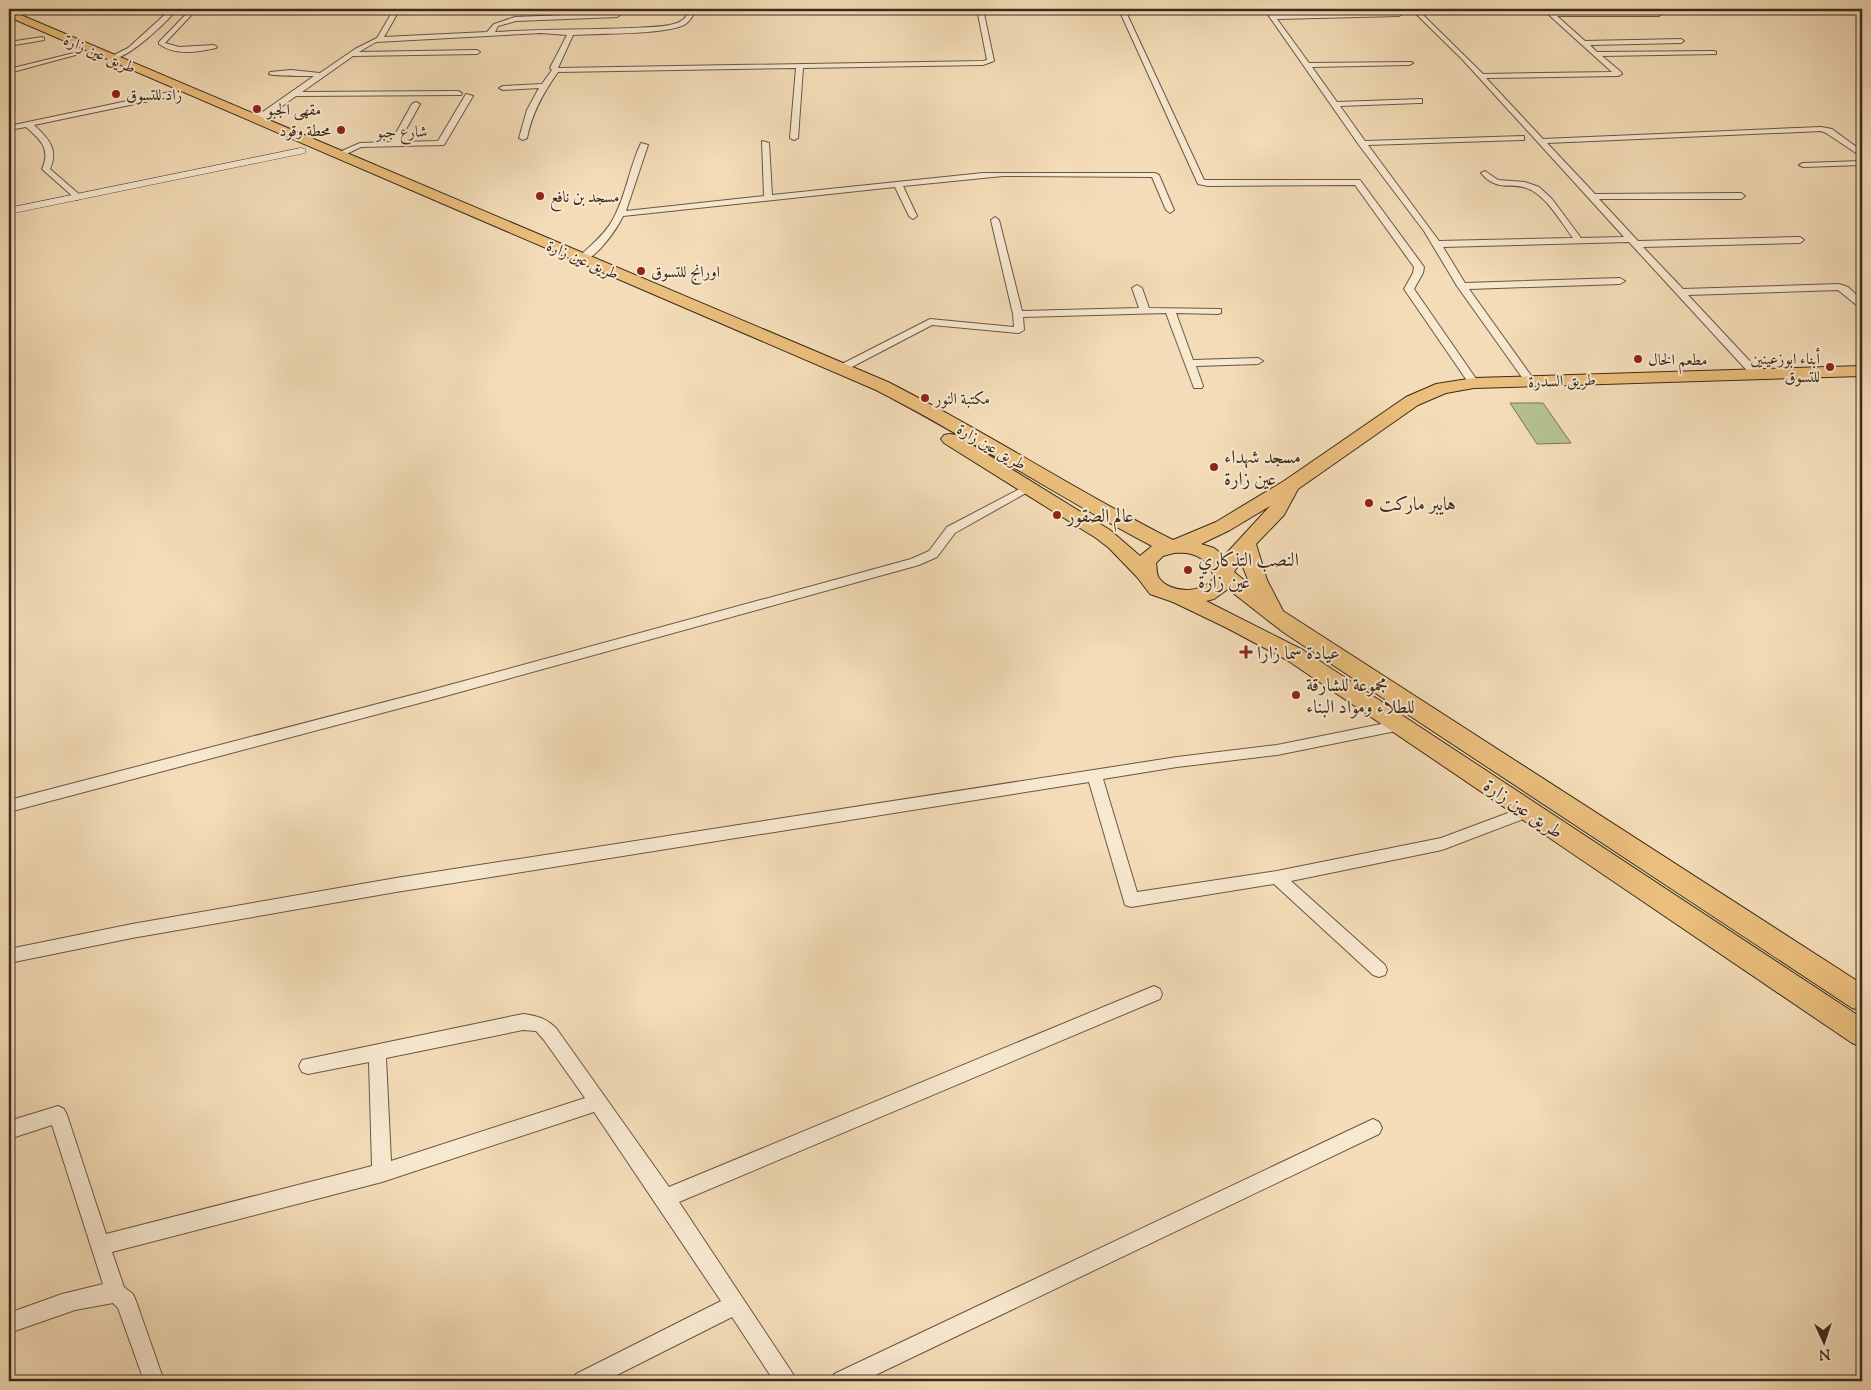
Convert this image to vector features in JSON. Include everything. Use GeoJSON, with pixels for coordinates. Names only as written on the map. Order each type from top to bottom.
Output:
{"type":"FeatureCollection","features":[{"type":"Feature","properties":{"kind":"main road","name":"طريق عين زارة"},"geometry":{"type":"LineString","coordinates":[[9,13],[582,259],[842,368],[945,418],[1136,530],[1174,547]]}},
{"type":"Feature","properties":{"kind":"main road","name":"طريق عين زارة"},"geometry":{"type":"LineString","coordinates":[[9,24],[856,389],[928,426],[1029,487],[1116,544],[1146,574]]}},
{"type":"Feature","properties":{"kind":"main road","name":"طريق السدرة"},"geometry":{"type":"LineString","coordinates":[[1174,547],[1223,526],[1291,485],[1412,401],[1442,388],[1474,383],[1862,371]]}},
{"type":"Feature","properties":{"kind":"main road"},"geometry":{"type":"LineString","coordinates":[[1224,573],[1246,543],[1277,511],[1291,485]]}},
{"type":"Feature","properties":{"kind":"main road"},"geometry":{"type":"LineString","coordinates":[[1116,544],[1130,542],[1137,534],[1136,530]]}},
{"type":"Feature","properties":{"kind":"main road"},"geometry":{"type":"LineString","coordinates":[[1246,543],[1257,580],[1279,619]]}},
{"type":"Feature","properties":{"kind":"main road"},"geometry":{"type":"LineString","coordinates":[[1174,547],[1196,548],[1212,556],[1222,566],[1224,573],[1223,582],[1210,593],[1200,596],[1178,596],[1154,585],[1146,574],[1145,568],[1150,557],[1155,552],[1174,547]]}},
{"type":"Feature","properties":{"kind":"main road","name":"طريق عين زارة"},"geometry":{"type":"LineString","coordinates":[[1224,573],[1279,619],[1862,999]]}},
{"type":"Feature","properties":{"kind":"main road","name":"طريق عين زارة"},"geometry":{"type":"LineString","coordinates":[[1178,596],[1235,622],[1295,655],[1862,1034]]}},
{"type":"Feature","properties":{"kind":"main road"},"geometry":{"type":"LineString","coordinates":[[1235,622],[1233,616],[1235,609],[1240,604],[1254,600]]}},
{"type":"Feature","properties":{"kind":"street"},"geometry":{"type":"LineString","coordinates":[[112,58],[134,46],[176,9]]}},
{"type":"Feature","properties":{"kind":"street"},"geometry":{"type":"LineString","coordinates":[[161,43],[194,9]]}},
{"type":"Feature","properties":{"kind":"street"},"geometry":{"type":"LineString","coordinates":[[380,39],[396,9]]}},
{"type":"Feature","properties":{"kind":"street"},"geometry":{"type":"LineString","coordinates":[[541,31],[548,9]]}},
{"type":"Feature","properties":{"kind":"street"},"geometry":{"type":"LineString","coordinates":[[556,70],[988,62],[991,60],[980,9]]}},
{"type":"Feature","properties":{"kind":"street"},"geometry":{"type":"LineString","coordinates":[[1125,9],[1123,12],[1201,182],[1208,184],[1357,182],[1420,268],[1409,289],[1474,383]]}},
{"type":"Feature","properties":{"kind":"street"},"geometry":{"type":"LineString","coordinates":[[1267,9],[1362,143],[1438,244],[1462,286],[1530,381]]}},
{"type":"Feature","properties":{"kind":"street"},"geometry":{"type":"LineString","coordinates":[[1414,9],[1480,76],[1756,374]]}},
{"type":"Feature","properties":{"kind":"street"},"geometry":{"type":"LineString","coordinates":[[255,119],[267,113],[371,41],[490,33],[541,31],[571,33],[668,28],[686,21],[692,11]]}},
{"type":"Feature","properties":{"kind":"street"},"geometry":{"type":"LineString","coordinates":[[1272,17],[1399,14]]}},
{"type":"Feature","properties":{"kind":"street"},"geometry":{"type":"LineString","coordinates":[[1480,76],[1618,74],[1551,14],[1659,14]]}},
{"type":"Feature","properties":{"kind":"street"},"geometry":{"type":"LineString","coordinates":[[490,33],[496,25],[510,20],[617,15]]}},
{"type":"Feature","properties":{"kind":"street"},"geometry":{"type":"LineString","coordinates":[[523,138],[530,110],[543,86],[556,70],[554,68],[571,33]]}},
{"type":"Feature","properties":{"kind":"street"},"geometry":{"type":"LineString","coordinates":[[9,44],[42,39]]}},
{"type":"Feature","properties":{"kind":"street"},"geometry":{"type":"LineString","coordinates":[[1582,43],[1682,41]]}},
{"type":"Feature","properties":{"kind":"street"},"geometry":{"type":"LineString","coordinates":[[134,46],[161,43],[177,48],[214,47]]}},
{"type":"Feature","properties":{"kind":"street"},"geometry":{"type":"LineString","coordinates":[[350,54],[477,52]]}},
{"type":"Feature","properties":{"kind":"street"},"geometry":{"type":"LineString","coordinates":[[1596,54],[1714,53]]}},
{"type":"Feature","properties":{"kind":"street"},"geometry":{"type":"LineString","coordinates":[[9,71],[76,54]]}},
{"type":"Feature","properties":{"kind":"street"},"geometry":{"type":"LineString","coordinates":[[1306,65],[1409,63]]}},
{"type":"Feature","properties":{"kind":"street"},"geometry":{"type":"LineString","coordinates":[[794,138],[800,66]]}},
{"type":"Feature","properties":{"kind":"street"},"geometry":{"type":"LineString","coordinates":[[273,74],[291,72],[321,75]]}},
{"type":"Feature","properties":{"kind":"street"},"geometry":{"type":"LineString","coordinates":[[503,88],[543,86]]}},
{"type":"Feature","properties":{"kind":"street"},"geometry":{"type":"LineString","coordinates":[[294,94],[458,93]]}},
{"type":"Feature","properties":{"kind":"street"},"geometry":{"type":"LineString","coordinates":[[9,128],[28,124],[39,118],[170,94]]}},
{"type":"Feature","properties":{"kind":"street","name":"شارع جبو"},"geometry":{"type":"LineString","coordinates":[[339,154],[358,146],[443,142],[469,96]]}},
{"type":"Feature","properties":{"kind":"street"},"geometry":{"type":"LineString","coordinates":[[1334,104],[1419,102]]}},
{"type":"Feature","properties":{"kind":"street"},"geometry":{"type":"LineString","coordinates":[[393,145],[416,104]]}},
{"type":"Feature","properties":{"kind":"street"},"geometry":{"type":"LineString","coordinates":[[28,124],[50,145],[51,159],[46,169],[77,197]]}},
{"type":"Feature","properties":{"kind":"street"},"geometry":{"type":"LineString","coordinates":[[1540,141],[1821,129],[1829,131],[1862,155]]}},
{"type":"Feature","properties":{"kind":"street"},"geometry":{"type":"LineString","coordinates":[[1362,143],[1522,138]]}},
{"type":"Feature","properties":{"kind":"street"},"geometry":{"type":"LineString","coordinates":[[765,143],[768,198]]}},
{"type":"Feature","properties":{"kind":"street"},"geometry":{"type":"LineString","coordinates":[[269,156],[286,144]]}},
{"type":"Feature","properties":{"kind":"street"},"geometry":{"type":"LineString","coordinates":[[582,259],[604,240],[622,214],[644,145]]}},
{"type":"Feature","properties":{"kind":"street"},"geometry":{"type":"LineString","coordinates":[[9,211],[269,156],[301,151]]}},
{"type":"Feature","properties":{"kind":"street"},"geometry":{"type":"LineString","coordinates":[[1803,165],[1862,163]]}},
{"type":"Feature","properties":{"kind":"street"},"geometry":{"type":"LineString","coordinates":[[1485,173],[1495,182],[1523,184],[1536,189],[1544,195],[1578,239]]}},
{"type":"Feature","properties":{"kind":"street"},"geometry":{"type":"LineString","coordinates":[[622,214],[983,175],[1153,174],[1157,176],[1170,210]]}},
{"type":"Feature","properties":{"kind":"street"},"geometry":{"type":"LineString","coordinates":[[898,184],[913,216]]}},
{"type":"Feature","properties":{"kind":"street"},"geometry":{"type":"LineString","coordinates":[[1591,197],[1741,196]]}},
{"type":"Feature","properties":{"kind":"street"},"geometry":{"type":"LineString","coordinates":[[842,368],[930,322],[1019,330],[1018,314],[995,220]]}},
{"type":"Feature","properties":{"kind":"street"},"geometry":{"type":"LineString","coordinates":[[1438,244],[1578,239],[1634,242],[1800,240]]}},
{"type":"Feature","properties":{"kind":"street"},"geometry":{"type":"LineString","coordinates":[[1462,286],[1620,281]]}},
{"type":"Feature","properties":{"kind":"street"},"geometry":{"type":"LineString","coordinates":[[1681,292],[1839,287],[1845,289],[1862,306]]}},
{"type":"Feature","properties":{"kind":"street"},"geometry":{"type":"LineString","coordinates":[[1137,288],[1145,310]]}},
{"type":"Feature","properties":{"kind":"street"},"geometry":{"type":"LineString","coordinates":[[1170,310],[1198,386]]}},
{"type":"Feature","properties":{"kind":"street"},"geometry":{"type":"LineString","coordinates":[[1018,314],[1218,310]]}},
{"type":"Feature","properties":{"kind":"street"},"geometry":{"type":"LineString","coordinates":[[1189,363],[1258,361]]}},
{"type":"Feature","properties":{"kind":"street"},"geometry":{"type":"LineString","coordinates":[[9,806],[441,693],[915,562],[933,554],[951,530],[1029,487]]}},
{"type":"Feature","properties":{"kind":"street"},"geometry":{"type":"LineString","coordinates":[[9,956],[132,931],[396,885],[1094,775],[1277,750],[1401,725]]}},
{"type":"Feature","properties":{"kind":"street"},"geometry":{"type":"LineString","coordinates":[[1094,775],[1131,900],[1277,877],[1442,844],[1528,811]]}},
{"type":"Feature","properties":{"kind":"street"},"geometry":{"type":"LineString","coordinates":[[1277,877],[1379,970]]}},
{"type":"Feature","properties":{"kind":"street"},"geometry":{"type":"LineString","coordinates":[[664,1198],[1154,994]]}},
{"type":"Feature","properties":{"kind":"street"},"geometry":{"type":"LineString","coordinates":[[308,1066],[470,1032],[532,1022],[543,1026],[664,1198],[786,1381]]}},
{"type":"Feature","properties":{"kind":"street"},"geometry":{"type":"LineString","coordinates":[[377,1052],[382,1173]]}},
{"type":"Feature","properties":{"kind":"street"},"geometry":{"type":"LineString","coordinates":[[100,1244],[382,1173],[597,1103]]}},
{"type":"Feature","properties":{"kind":"street"},"geometry":{"type":"LineString","coordinates":[[9,1130],[58,1115],[116,1293],[126,1301],[154,1381]]}},
{"type":"Feature","properties":{"kind":"street"},"geometry":{"type":"LineString","coordinates":[[840,1381],[1373,1128]]}},
{"type":"Feature","properties":{"kind":"street"},"geometry":{"type":"LineString","coordinates":[[9,1323],[55,1307],[102,1294],[116,1293]]}},
{"type":"Feature","properties":{"kind":"street"},"geometry":{"type":"LineString","coordinates":[[583,1381],[735,1305]]}},
{"type":"Feature","properties":{"kind":"green space"},"geometry":{"type":"Polygon","coordinates":[[[1510,403],[1543,403],[1571,443],[1537,444],[1510,403]]]}},
{"type":"Feature","properties":{"kind":"place","name":"زاد للتسوق"},"geometry":{"type":"Point","coordinates":[116,94]}},
{"type":"Feature","properties":{"kind":"place","name":"مقهى الجبو"},"geometry":{"type":"Point","coordinates":[257,109]}},
{"type":"Feature","properties":{"kind":"place","name":"محطة وقود"},"geometry":{"type":"Point","coordinates":[341,130]}},
{"type":"Feature","properties":{"kind":"place","name":"مسجد بن نافع"},"geometry":{"type":"Point","coordinates":[540,196]}},
{"type":"Feature","properties":{"kind":"place","name":"اورانج للتسوق"},"geometry":{"type":"Point","coordinates":[641,271]}},
{"type":"Feature","properties":{"kind":"place","name":"مطعم الخال"},"geometry":{"type":"Point","coordinates":[1638,359]}},
{"type":"Feature","properties":{"kind":"place","name":"أبناء ابوزعينين للتسوق"},"geometry":{"type":"Point","coordinates":[1830,367]}},
{"type":"Feature","properties":{"kind":"place","name":"مكتبة النور"},"geometry":{"type":"Point","coordinates":[925,398]}},
{"type":"Feature","properties":{"kind":"place","name":"مسجد شهداء عين زارة"},"geometry":{"type":"Point","coordinates":[1214,467]}},
{"type":"Feature","properties":{"kind":"place","name":"هايبر ماركت"},"geometry":{"type":"Point","coordinates":[1369,503]}},
{"type":"Feature","properties":{"kind":"place","name":"عالم الصقور"},"geometry":{"type":"Point","coordinates":[1057,515]}},
{"type":"Feature","properties":{"kind":"place","name":"النصب التذكاري عين زارة"},"geometry":{"type":"Point","coordinates":[1188,570]}},
{"type":"Feature","properties":{"kind":"place","name":"عيادة سما زارا"},"geometry":{"type":"Point","coordinates":[1246,652]}},
{"type":"Feature","properties":{"kind":"place","name":"مجموعة للشارقة للطلاء ومواد البناء"},"geometry":{"type":"Point","coordinates":[1296,695]}}]}
